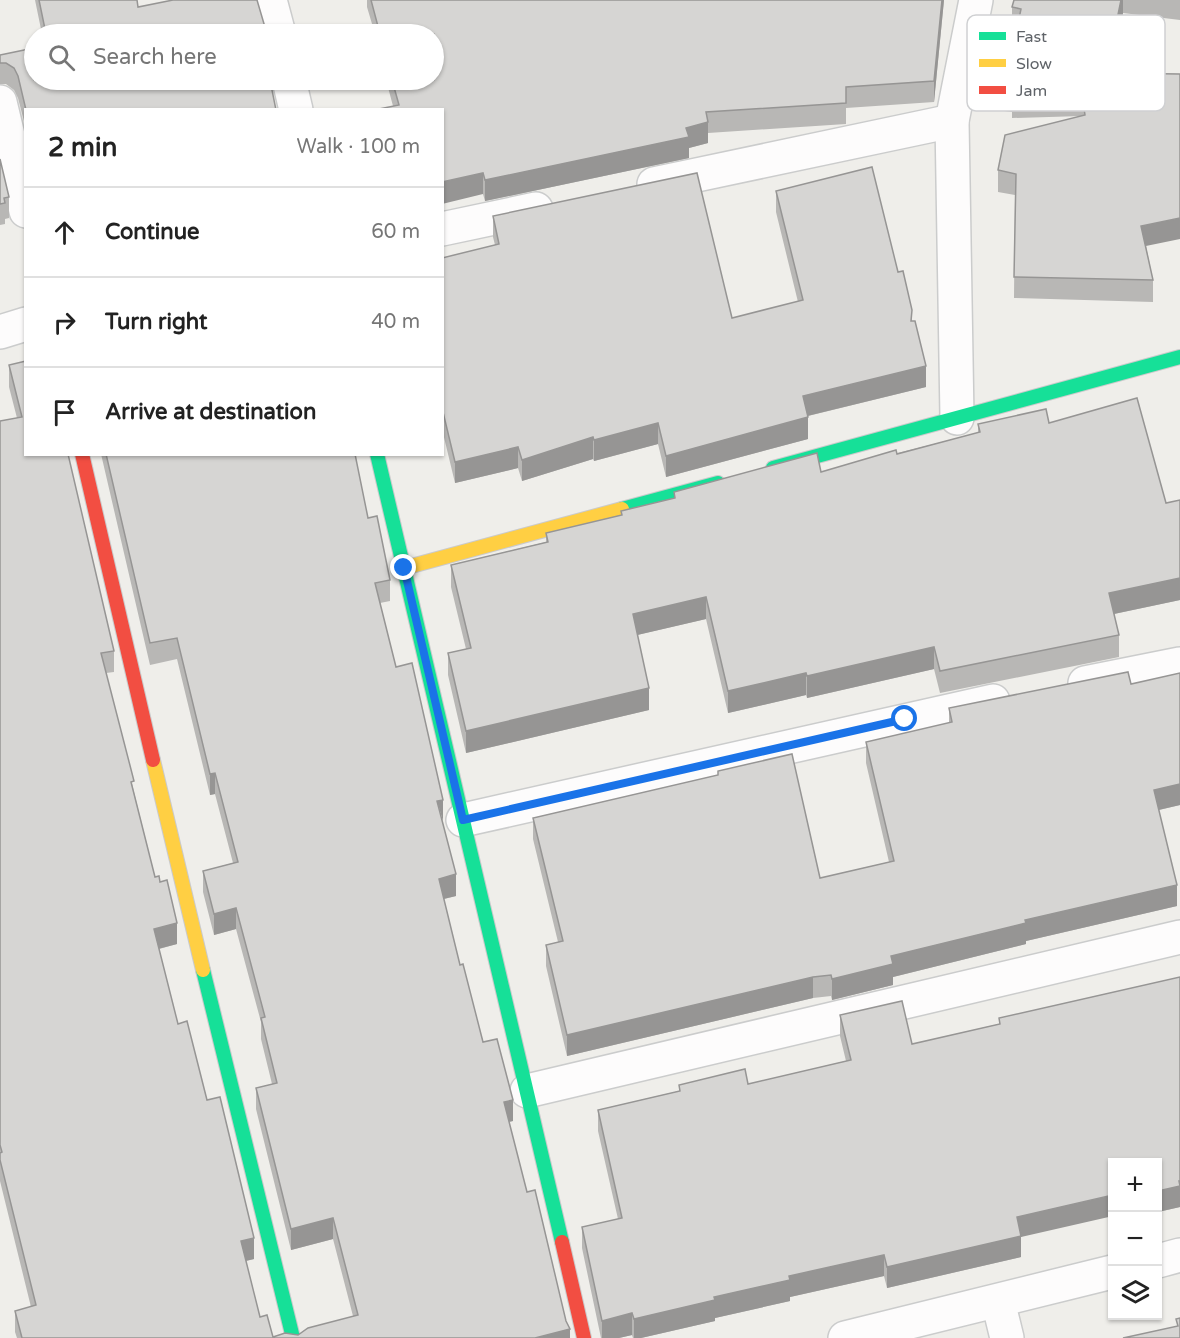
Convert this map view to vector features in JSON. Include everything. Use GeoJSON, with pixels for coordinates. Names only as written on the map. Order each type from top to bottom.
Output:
{"type":"FeatureCollection","features":[{"type":"Feature","properties":{"kind":"street"},"geometry":{"type":"LineString","coordinates":[[270,0],[276,24]]}},
{"type":"Feature","properties":{"kind":"street"},"geometry":{"type":"LineString","coordinates":[[973,15],[976,0]]}},
{"type":"Feature","properties":{"kind":"street"},"geometry":{"type":"LineString","coordinates":[[957,418],[952,121],[967,45]]}},
{"type":"Feature","properties":{"kind":"street"},"geometry":{"type":"LineString","coordinates":[[291,90],[296,108]]}},
{"type":"Feature","properties":{"kind":"street"},"geometry":{"type":"LineString","coordinates":[[0,102],[24,203]]}},
{"type":"Feature","properties":{"kind":"street"},"geometry":{"type":"LineString","coordinates":[[628,189],[952,121]]}},
{"type":"Feature","properties":{"kind":"street"},"geometry":{"type":"LineString","coordinates":[[444,229],[570,202]]}},
{"type":"Feature","properties":{"kind":"street"},"geometry":{"type":"LineString","coordinates":[[0,332],[24,325]]}},
{"type":"Feature","properties":{"kind":"street"},"geometry":{"type":"LineString","coordinates":[[761,471],[1180,357]]}},
{"type":"Feature","properties":{"kind":"street"},"geometry":{"type":"LineString","coordinates":[[82,456],[292,1338]]}},
{"type":"Feature","properties":{"kind":"street"},"geometry":{"type":"LineString","coordinates":[[377,456],[584,1338]]}},
{"type":"Feature","properties":{"kind":"street"},"geometry":{"type":"LineString","coordinates":[[404,568],[726,480]]}},
{"type":"Feature","properties":{"kind":"street"},"geometry":{"type":"LineString","coordinates":[[1054,689],[1180,664]]}},
{"type":"Feature","properties":{"kind":"street"},"geometry":{"type":"LineString","coordinates":[[463,820],[905,719],[1020,696]]}},
{"type":"Feature","properties":{"kind":"street"},"geometry":{"type":"LineString","coordinates":[[527,1091],[1180,937]]}},
{"type":"Feature","properties":{"kind":"street"},"geometry":{"type":"LineString","coordinates":[[1162,1260],[1180,1255]]}},
{"type":"Feature","properties":{"kind":"street"},"geometry":{"type":"LineString","coordinates":[[845,1338],[1108,1273]]}},
{"type":"Feature","properties":{"kind":"street"},"geometry":{"type":"LineString","coordinates":[[998,1301],[1007,1338]]}},
{"type":"Feature","properties":{"kind":"building"},"geometry":{"type":"Polygon","coordinates":[[[39,0],[137,0],[138,7],[173,0],[257,0],[264,24],[44,24],[39,0]]]}},
{"type":"Feature","properties":{"kind":"building"},"geometry":{"type":"Polygon","coordinates":[[[371,0],[942,0],[934,81],[846,87],[846,103],[706,112],[708,122],[686,128],[689,137],[485,180],[483,173],[444,182],[444,108],[384,108],[399,105],[395,90],[444,90],[444,24],[377,24],[371,0]]]}},
{"type":"Feature","properties":{"kind":"building"},"geometry":{"type":"Polygon","coordinates":[[[1014,0],[1121,0],[1118,15],[1020,15],[1021,9],[1012,7],[1014,0]]]}},
{"type":"Feature","properties":{"kind":"building"},"geometry":{"type":"Polygon","coordinates":[[[24,50],[24,90],[272,90],[276,108],[26,108],[18,76],[14,68],[6,63],[0,63],[0,55],[24,50]]]}},
{"type":"Feature","properties":{"kind":"building"},"geometry":{"type":"Polygon","coordinates":[[[1165,74],[1180,74],[1180,218],[1141,226],[1153,280],[1014,277],[1016,174],[998,170],[1005,135],[1085,115],[1084,111],[1165,111],[1165,74]]]}},
{"type":"Feature","properties":{"kind":"building"},"geometry":{"type":"Polygon","coordinates":[[[0,159],[9,197],[4,198],[5,203],[0,204],[0,159]]]}},
{"type":"Feature","properties":{"kind":"building"},"geometry":{"type":"Polygon","coordinates":[[[872,167],[898,272],[903,271],[912,310],[911,321],[915,321],[926,366],[803,396],[808,417],[666,456],[658,423],[594,440],[593,437],[522,460],[518,447],[455,462],[444,416],[444,258],[499,244],[493,216],[697,173],[732,318],[803,300],[776,191],[872,167]]]}},
{"type":"Feature","properties":{"kind":"building"},"geometry":{"type":"Polygon","coordinates":[[[24,361],[24,456],[68,456],[114,651],[101,653],[134,781],[131,782],[155,877],[159,876],[160,882],[167,880],[177,923],[154,929],[178,1024],[187,1021],[207,1100],[220,1097],[254,1238],[241,1241],[260,1317],[267,1315],[273,1337],[285,1333],[298,1335],[308,1328],[358,1315],[333,1218],[291,1229],[256,1088],[277,1083],[261,1018],[265,1017],[236,908],[214,914],[203,871],[238,862],[215,773],[210,774],[177,638],[150,643],[106,456],[355,456],[368,518],[377,516],[390,580],[375,583],[396,667],[412,663],[443,800],[437,801],[456,874],[439,879],[460,965],[463,964],[483,1042],[497,1039],[513,1100],[504,1102],[527,1192],[535,1190],[566,1321],[570,1329],[535,1338],[22,1338],[15,1311],[36,1305],[0,1160],[2,1152],[0,1145],[0,421],[22,417],[9,365],[24,361]]]}},
{"type":"Feature","properties":{"kind":"building"},"geometry":{"type":"Polygon","coordinates":[[[1137,398],[1166,503],[1180,500],[1180,578],[1109,593],[1119,635],[940,671],[934,647],[807,676],[806,673],[728,691],[706,597],[633,614],[649,688],[466,731],[448,653],[471,648],[451,565],[548,542],[546,533],[622,515],[621,511],[675,498],[674,492],[817,453],[821,472],[896,450],[897,454],[980,432],[978,424],[1046,409],[1049,423],[1137,398]]]}},
{"type":"Feature","properties":{"kind":"building"},"geometry":{"type":"Polygon","coordinates":[[[1128,672],[1131,684],[1180,673],[1180,784],[1154,790],[1177,885],[1025,920],[1026,923],[891,956],[893,964],[832,979],[831,975],[813,977],[567,1035],[546,945],[563,941],[533,818],[718,775],[718,771],[792,754],[820,878],[894,861],[866,742],[952,722],[949,708],[1128,672]]]}},
{"type":"Feature","properties":{"kind":"building"},"geometry":{"type":"Polygon","coordinates":[[[1180,977],[1180,1186],[1162,1190],[1162,1158],[1108,1158],[1108,1196],[1017,1217],[1021,1236],[887,1267],[884,1255],[789,1276],[790,1280],[714,1297],[715,1300],[634,1319],[632,1313],[602,1321],[582,1227],[622,1218],[598,1110],[680,1091],[679,1085],[745,1069],[748,1084],[851,1060],[840,1015],[902,1001],[912,1044],[1000,1024],[999,1018],[1180,977]]]}},
{"type":"Feature","properties":{"kind":"building"},"geometry":{"type":"Polygon","coordinates":[[[1180,1318],[1180,1338],[1123,1338],[1178,1326],[1176,1319],[1180,1318]]]}},
{"type":"Feature","properties":{"kind":"traffic: fast"},"geometry":{"type":"LineString","coordinates":[[773,468],[1180,357]]}},
{"type":"Feature","properties":{"kind":"traffic: fast"},"geometry":{"type":"LineString","coordinates":[[377,456],[562,1242]]}},
{"type":"Feature","properties":{"kind":"traffic: fast"},"geometry":{"type":"LineString","coordinates":[[622,509],[718,483]]}},
{"type":"Feature","properties":{"kind":"traffic: fast"},"geometry":{"type":"LineString","coordinates":[[203,970],[293,1338]]}},
{"type":"Feature","properties":{"kind":"traffic: slow"},"geometry":{"type":"LineString","coordinates":[[404,568],[622,509]]}},
{"type":"Feature","properties":{"kind":"traffic: slow"},"geometry":{"type":"LineString","coordinates":[[153,760],[203,970]]}},
{"type":"Feature","properties":{"kind":"traffic: jam"},"geometry":{"type":"LineString","coordinates":[[82,456],[153,760]]}},
{"type":"Feature","properties":{"kind":"traffic: jam"},"geometry":{"type":"LineString","coordinates":[[562,1242],[584,1338]]}},
{"type":"Feature","properties":{"kind":"route"},"geometry":{"type":"LineString","coordinates":[[404,568],[463,820],[905,719]]}}]}
